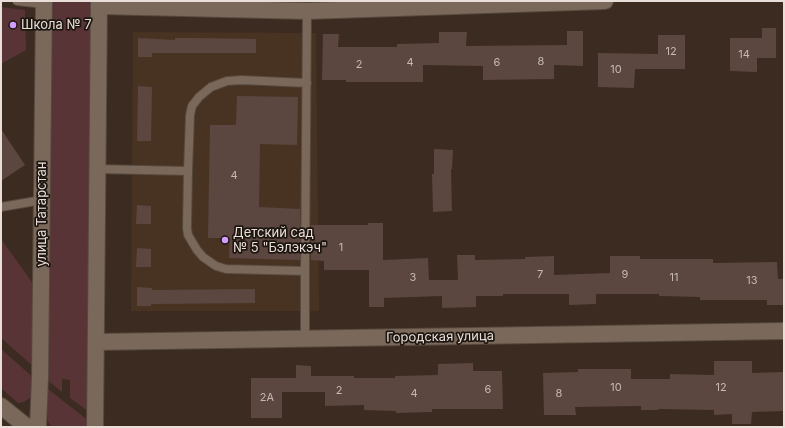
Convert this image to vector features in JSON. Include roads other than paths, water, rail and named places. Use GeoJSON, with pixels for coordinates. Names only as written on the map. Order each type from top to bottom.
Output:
{"type":"FeatureCollection","features":[{"type":"Feature","properties":{"kind":"street"},"geometry":{"type":"LineString","coordinates":[[95,427],[96,168],[99,4],[307,10],[605,1]]}},
{"type":"Feature","properties":{"kind":"street","name":"улица Татарстан"},"geometry":{"type":"LineString","coordinates":[[38,427],[40,378],[44,2]]}},
{"type":"Feature","properties":{"kind":"street","name":"Городская улица"},"geometry":{"type":"LineString","coordinates":[[96,342],[784,331]]}},
{"type":"Feature","properties":{"kind":"street"},"geometry":{"type":"LineString","coordinates":[[1,406],[27,427]]}},
{"type":"Feature","properties":{"kind":"lane"},"geometry":{"type":"LineString","coordinates":[[17,1],[44,2]]}},
{"type":"Feature","properties":{"kind":"lane"},"geometry":{"type":"LineString","coordinates":[[305,339],[307,10]]}},
{"type":"Feature","properties":{"kind":"lane"},"geometry":{"type":"LineString","coordinates":[[305,271],[226,269],[216,266],[203,257],[197,250],[188,235],[187,228],[190,115],[192,106],[199,97],[212,87],[227,81],[241,80],[306,83]]}},
{"type":"Feature","properties":{"kind":"lane"},"geometry":{"type":"LineString","coordinates":[[96,168],[188,170]]}},
{"type":"Feature","properties":{"kind":"lane"},"geometry":{"type":"LineString","coordinates":[[1,207],[42,200]]}},
{"type":"Feature","properties":{"kind":"place","name":"Школа № 7"},"geometry":{"type":"Point","coordinates":[13,25]}},
{"type":"Feature","properties":{"kind":"place","name":"Детский сад № 5 \"Бэлэкэч\""},"geometry":{"type":"Point","coordinates":[225,240]}}]}
